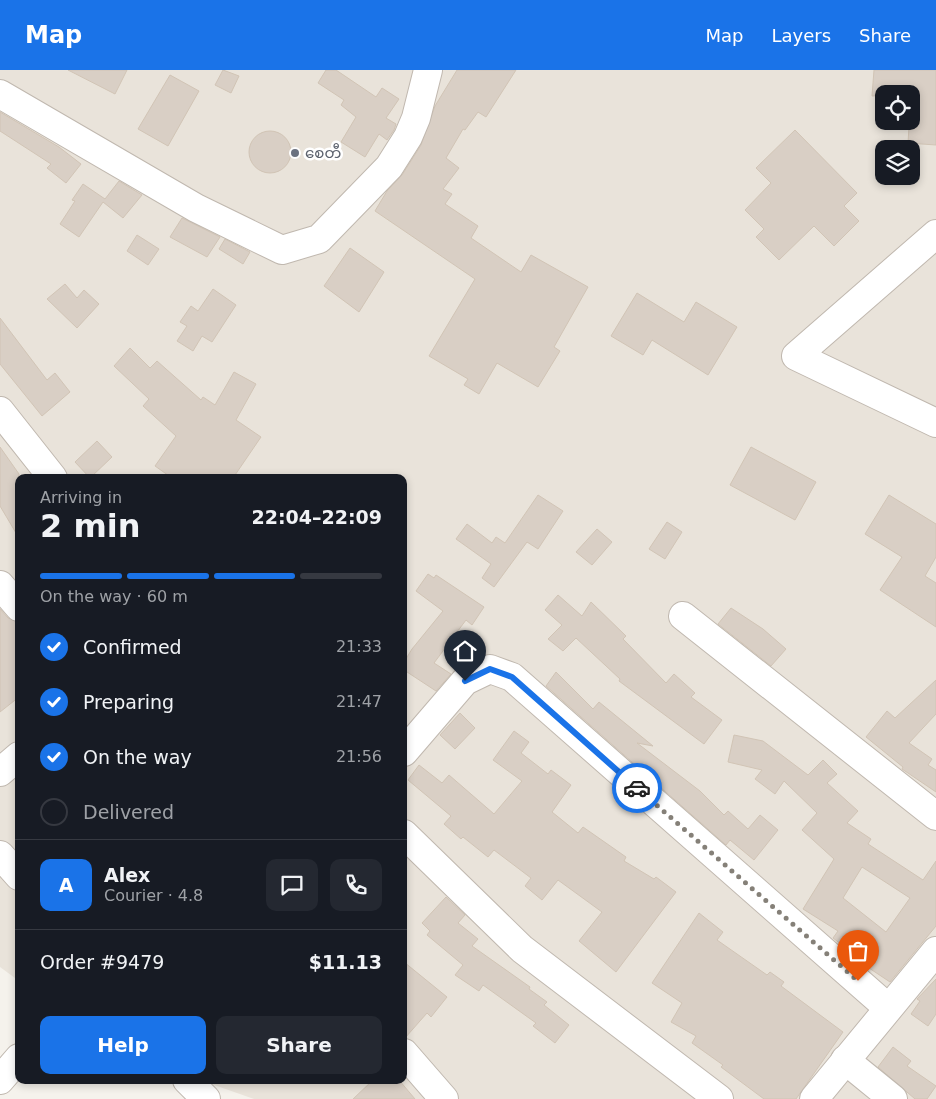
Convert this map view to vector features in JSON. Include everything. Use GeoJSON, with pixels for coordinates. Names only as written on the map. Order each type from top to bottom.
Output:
{"type":"FeatureCollection","features":[{"type":"Feature","properties":{"kind":"street"},"geometry":{"type":"LineString","coordinates":[[0,94],[196,208],[282,250],[319,239],[389,167],[408,137],[416,118],[428,70]]}},
{"type":"Feature","properties":{"kind":"street"},"geometry":{"type":"LineString","coordinates":[[936,234],[796,356],[936,423]]}},
{"type":"Feature","properties":{"kind":"street"},"geometry":{"type":"LineString","coordinates":[[0,411],[50,474]]}},
{"type":"Feature","properties":{"kind":"street"},"geometry":{"type":"LineString","coordinates":[[683,616],[936,816]]}},
{"type":"Feature","properties":{"kind":"street"},"geometry":{"type":"LineString","coordinates":[[407,749],[465,681],[490,669],[512,677],[887,1007]]}},
{"type":"Feature","properties":{"kind":"street"},"geometry":{"type":"LineString","coordinates":[[0,772],[15,759]]}},
{"type":"Feature","properties":{"kind":"street"},"geometry":{"type":"LineString","coordinates":[[407,837],[522,949],[718,1099]]}},
{"type":"Feature","properties":{"kind":"street"},"geometry":{"type":"LineString","coordinates":[[0,855],[15,872]]}},
{"type":"Feature","properties":{"kind":"street"},"geometry":{"type":"LineString","coordinates":[[814,1099],[887,1007],[936,951]]}},
{"type":"Feature","properties":{"kind":"street"},"geometry":{"type":"LineString","coordinates":[[407,1056],[444,1099]]}},
{"type":"Feature","properties":{"kind":"street"},"geometry":{"type":"LineString","coordinates":[[845,1060],[893,1099]]}},
{"type":"Feature","properties":{"kind":"street"},"geometry":{"type":"LineString","coordinates":[[0,1080],[15,1063]]}},
{"type":"Feature","properties":{"kind":"street"},"geometry":{"type":"LineString","coordinates":[[191,1084],[206,1099]]}},
{"type":"Feature","properties":{"kind":"shaded area"},"geometry":{"type":"Polygon","coordinates":[[[0,70],[936,70],[936,1099],[254,1099],[211,1084],[407,1084],[407,474],[15,474],[15,978],[0,967],[0,70]]]}},
{"type":"Feature","properties":{"kind":"building"},"geometry":{"type":"Polygon","coordinates":[[[68,70],[127,70],[115,94],[68,70]]]}},
{"type":"Feature","properties":{"kind":"building"},"geometry":{"type":"Polygon","coordinates":[[[223,70],[239,76],[231,93],[215,85],[223,70]]]}},
{"type":"Feature","properties":{"kind":"building"},"geometry":{"type":"Polygon","coordinates":[[[326,70],[336,70],[376,97],[382,88],[399,99],[386,118],[396,124],[394,130],[387,140],[379,134],[365,157],[341,142],[356,117],[341,105],[344,100],[318,83],[326,70]]]}},
{"type":"Feature","properties":{"kind":"building"},"geometry":{"type":"Polygon","coordinates":[[[457,70],[516,70],[486,117],[478,112],[465,130],[463,129],[446,158],[459,168],[443,189],[452,194],[445,204],[478,226],[471,238],[521,272],[531,255],[588,287],[554,347],[560,351],[538,387],[497,363],[479,394],[464,385],[468,379],[429,356],[475,279],[375,211],[387,191],[402,175],[421,145],[435,106],[457,70]]]}},
{"type":"Feature","properties":{"kind":"building"},"geometry":{"type":"Polygon","coordinates":[[[874,70],[936,70],[936,145],[920,144],[920,140],[908,140],[909,130],[920,130],[920,85],[875,85],[875,96],[872,96],[874,70]]]}},
{"type":"Feature","properties":{"kind":"building"},"geometry":{"type":"Polygon","coordinates":[[[170,75],[199,91],[168,146],[138,129],[170,75]]]}},
{"type":"Feature","properties":{"kind":"building"},"geometry":{"type":"Polygon","coordinates":[[[0,112],[59,147],[81,164],[66,183],[47,168],[51,164],[0,131],[0,112]]]}},
{"type":"Feature","properties":{"kind":"building"},"geometry":{"type":"Polygon","coordinates":[[[795,130],[857,193],[844,206],[859,221],[834,246],[814,226],[779,260],[756,237],[764,229],[745,210],[771,183],[756,168],[795,130]]]}},
{"type":"Feature","properties":{"kind":"building"},"geometry":{"type":"Polygon","coordinates":[[[270,131],[285,137],[291,152],[285,167],[270,173],[255,167],[249,152],[255,137],[270,131]]]}},
{"type":"Feature","properties":{"kind":"building"},"geometry":{"type":"Polygon","coordinates":[[[119,181],[142,195],[123,218],[103,202],[79,237],[60,224],[75,201],[72,200],[83,184],[105,199],[119,181]]]}},
{"type":"Feature","properties":{"kind":"building"},"geometry":{"type":"Polygon","coordinates":[[[182,218],[220,237],[207,257],[170,237],[182,218]]]}},
{"type":"Feature","properties":{"kind":"building"},"geometry":{"type":"Polygon","coordinates":[[[137,235],[159,249],[148,265],[127,251],[137,235]]]}},
{"type":"Feature","properties":{"kind":"building"},"geometry":{"type":"Polygon","coordinates":[[[225,239],[250,252],[243,264],[219,249],[225,239]]]}},
{"type":"Feature","properties":{"kind":"building"},"geometry":{"type":"Polygon","coordinates":[[[350,248],[384,272],[359,312],[324,286],[350,248]]]}},
{"type":"Feature","properties":{"kind":"building"},"geometry":{"type":"Polygon","coordinates":[[[65,284],[77,298],[84,290],[99,304],[77,328],[47,299],[65,284]]]}},
{"type":"Feature","properties":{"kind":"building"},"geometry":{"type":"Polygon","coordinates":[[[213,289],[236,305],[212,342],[202,336],[193,351],[177,341],[187,326],[180,322],[191,306],[198,311],[213,289]]]}},
{"type":"Feature","properties":{"kind":"building"},"geometry":{"type":"Polygon","coordinates":[[[637,293],[684,322],[696,302],[737,327],[708,375],[652,340],[643,355],[611,336],[637,293]]]}},
{"type":"Feature","properties":{"kind":"building"},"geometry":{"type":"Polygon","coordinates":[[[0,318],[47,380],[55,373],[70,392],[42,416],[0,364],[0,318]]]}},
{"type":"Feature","properties":{"kind":"building"},"geometry":{"type":"Polygon","coordinates":[[[130,348],[150,368],[157,361],[201,400],[203,397],[215,405],[234,372],[256,384],[236,420],[261,437],[236,474],[166,474],[155,466],[176,436],[143,406],[149,399],[114,366],[130,348]]]}},
{"type":"Feature","properties":{"kind":"building"},"geometry":{"type":"Polygon","coordinates":[[[97,441],[112,457],[94,474],[86,474],[75,462],[97,441]]]}},
{"type":"Feature","properties":{"kind":"building"},"geometry":{"type":"Polygon","coordinates":[[[0,447],[19,474],[15,474],[15,531],[0,506],[0,447]]]}},
{"type":"Feature","properties":{"kind":"building"},"geometry":{"type":"Polygon","coordinates":[[[751,447],[816,482],[795,520],[730,485],[751,447]]]}},
{"type":"Feature","properties":{"kind":"building"},"geometry":{"type":"Polygon","coordinates":[[[538,495],[563,511],[538,549],[527,542],[494,587],[482,578],[491,564],[456,539],[467,524],[492,543],[496,537],[505,543],[538,495]]]}},
{"type":"Feature","properties":{"kind":"building"},"geometry":{"type":"Polygon","coordinates":[[[889,495],[936,524],[936,557],[925,576],[936,583],[936,627],[880,590],[902,557],[865,534],[889,495]]]}},
{"type":"Feature","properties":{"kind":"building"},"geometry":{"type":"Polygon","coordinates":[[[667,522],[682,532],[665,559],[649,549],[667,522]]]}},
{"type":"Feature","properties":{"kind":"building"},"geometry":{"type":"Polygon","coordinates":[[[597,529],[612,542],[592,565],[576,552],[597,529]]]}},
{"type":"Feature","properties":{"kind":"building"},"geometry":{"type":"Polygon","coordinates":[[[428,574],[434,578],[436,575],[484,607],[472,625],[466,620],[434,663],[451,674],[436,691],[407,672],[407,657],[443,611],[416,591],[428,574]]]}},
{"type":"Feature","properties":{"kind":"building"},"geometry":{"type":"Polygon","coordinates":[[[558,595],[582,616],[591,602],[626,636],[623,639],[666,683],[674,674],[695,693],[691,697],[722,720],[704,744],[619,681],[620,679],[576,638],[563,651],[548,639],[562,625],[545,610],[558,595]]]}},
{"type":"Feature","properties":{"kind":"building"},"geometry":{"type":"Polygon","coordinates":[[[731,608],[763,629],[786,649],[771,666],[718,624],[731,608]]]}},
{"type":"Feature","properties":{"kind":"building"},"geometry":{"type":"Polygon","coordinates":[[[0,609],[8,618],[15,621],[15,700],[0,712],[0,609]]]}},
{"type":"Feature","properties":{"kind":"building"},"geometry":{"type":"Polygon","coordinates":[[[556,672],[593,709],[599,702],[653,746],[637,743],[700,791],[724,815],[728,811],[748,829],[760,815],[778,830],[754,860],[730,840],[726,845],[546,686],[556,672]]]}},
{"type":"Feature","properties":{"kind":"building"},"geometry":{"type":"Polygon","coordinates":[[[936,680],[936,714],[909,743],[932,759],[928,765],[936,770],[936,792],[902,769],[903,767],[866,737],[887,711],[895,718],[936,680]]]}},
{"type":"Feature","properties":{"kind":"building"},"geometry":{"type":"Polygon","coordinates":[[[460,713],[475,728],[455,749],[440,735],[460,713]]]}},
{"type":"Feature","properties":{"kind":"building"},"geometry":{"type":"Polygon","coordinates":[[[514,731],[529,742],[521,753],[548,774],[551,770],[571,785],[552,812],[578,833],[583,827],[626,857],[624,861],[654,879],[656,877],[676,892],[616,972],[579,941],[602,912],[558,880],[542,900],[525,886],[531,878],[494,850],[488,857],[463,837],[461,839],[444,824],[451,816],[408,780],[419,765],[442,783],[449,775],[494,814],[522,781],[493,760],[514,731]]]}},
{"type":"Feature","properties":{"kind":"building"},"geometry":{"type":"Polygon","coordinates":[[[734,735],[763,741],[808,775],[823,760],[837,774],[827,783],[858,811],[847,823],[871,839],[868,844],[923,880],[936,861],[936,926],[890,982],[866,966],[867,964],[833,938],[838,931],[803,909],[834,859],[802,830],[817,813],[784,781],[775,794],[755,779],[762,770],[728,762],[734,735]],[[862,867],[843,898],[886,932],[910,898],[862,867]]]}},
{"type":"Feature","properties":{"kind":"building"},"geometry":{"type":"Polygon","coordinates":[[[446,897],[465,915],[458,923],[478,939],[472,946],[530,987],[529,989],[547,1002],[544,1005],[569,1025],[555,1043],[533,1026],[536,1023],[483,985],[479,991],[455,975],[463,965],[427,935],[430,931],[422,923],[446,897]]]}},
{"type":"Feature","properties":{"kind":"building"},"geometry":{"type":"Polygon","coordinates":[[[699,913],[723,932],[717,940],[767,975],[770,972],[784,982],[781,986],[843,1032],[796,1099],[764,1099],[721,1067],[723,1065],[692,1043],[696,1036],[671,1022],[682,1003],[652,983],[699,913]]]}},
{"type":"Feature","properties":{"kind":"building"},"geometry":{"type":"Polygon","coordinates":[[[407,964],[447,997],[431,1017],[427,1013],[407,1036],[407,964]]]}},
{"type":"Feature","properties":{"kind":"building"},"geometry":{"type":"Polygon","coordinates":[[[936,979],[936,1014],[928,1026],[911,1014],[920,1001],[917,999],[936,979]]]}},
{"type":"Feature","properties":{"kind":"building"},"geometry":{"type":"Polygon","coordinates":[[[893,1047],[911,1061],[907,1066],[936,1086],[927,1099],[915,1099],[878,1067],[893,1047]]]}},
{"type":"Feature","properties":{"kind":"building"},"geometry":{"type":"Polygon","coordinates":[[[369,1084],[402,1084],[415,1099],[353,1099],[369,1084]]]}},
{"type":"Feature","properties":{"kind":"way so far"},"geometry":{"type":"LineString","coordinates":[[637,788],[858,981]]}},
{"type":"Feature","properties":{"kind":"place","name":"စေတီ"},"geometry":{"type":"Point","coordinates":[295,153]}},
{"type":"Feature","properties":{"kind":"route"},"geometry":{"type":"LineString","coordinates":[[465,681],[490,669],[512,677],[637,788]]}}]}
